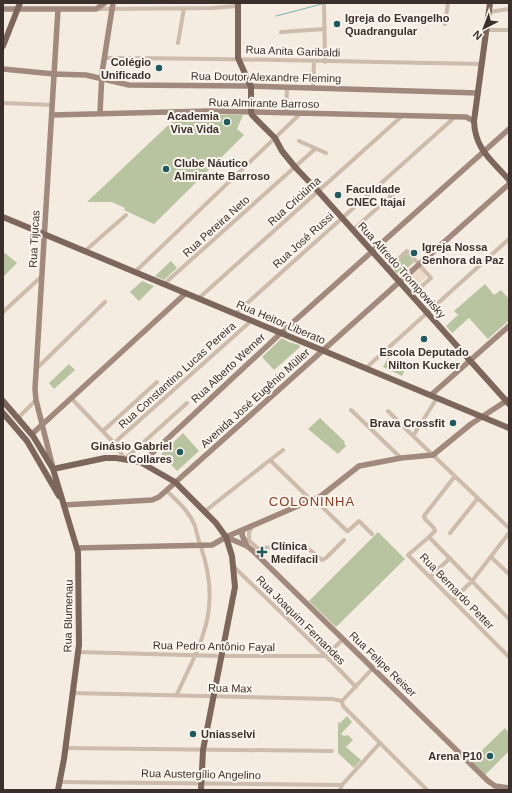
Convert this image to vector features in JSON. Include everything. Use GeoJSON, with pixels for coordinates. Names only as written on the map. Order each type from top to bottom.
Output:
{"type":"FeatureCollection","features":[{"type":"Feature","properties":{"kind":"main road"},"geometry":{"type":"LineString","coordinates":[[3,46],[20,3]]}},
{"type":"Feature","properties":{"kind":"main road"},"geometry":{"type":"LineString","coordinates":[[490,3],[474,121],[475,134],[477,142],[484,152],[509,180]]}},
{"type":"Feature","properties":{"kind":"main road"},"geometry":{"type":"LineString","coordinates":[[238,5],[238,58],[251,86],[251,112]]}},
{"type":"Feature","properties":{"kind":"main road","name":"Rua Alfredo Trompowisky"},"geometry":{"type":"LineString","coordinates":[[251,112],[256,120],[275,138],[282,152],[295,168],[342,217],[508,401]]}},
{"type":"Feature","properties":{"kind":"main road","name":"Rua Heitor Liberato"},"geometry":{"type":"LineString","coordinates":[[3,217],[509,428]]}},
{"type":"Feature","properties":{"kind":"main road","name":"Rua Blumenau"},"geometry":{"type":"LineString","coordinates":[[3,401],[32,434],[53,469],[77,548],[78,652],[58,790]]}},
{"type":"Feature","properties":{"kind":"main road"},"geometry":{"type":"LineString","coordinates":[[3,413],[27,441],[64,505]]}},
{"type":"Feature","properties":{"kind":"main road"},"geometry":{"type":"LineString","coordinates":[[53,469],[105,458],[125,459],[140,462],[175,482],[220,528],[226,537],[233,566],[234,591],[203,750],[201,790]]}},
{"type":"Feature","properties":{"kind":"street"},"geometry":{"type":"LineString","coordinates":[[96,9],[105,3]]}},
{"type":"Feature","properties":{"kind":"street"},"geometry":{"type":"LineString","coordinates":[[324,3],[325,62]]}},
{"type":"Feature","properties":{"kind":"street"},"geometry":{"type":"LineString","coordinates":[[445,24],[448,3]]}},
{"type":"Feature","properties":{"kind":"street"},"geometry":{"type":"LineString","coordinates":[[3,10],[96,9],[112,6],[212,8],[238,5]]}},
{"type":"Feature","properties":{"kind":"street"},"geometry":{"type":"LineString","coordinates":[[100,113],[104,58],[112,6]]}},
{"type":"Feature","properties":{"kind":"street"},"geometry":{"type":"LineString","coordinates":[[178,43],[184,8]]}},
{"type":"Feature","properties":{"kind":"street"},"geometry":{"type":"LineString","coordinates":[[488,12],[509,8]]}},
{"type":"Feature","properties":{"kind":"street","name":"Rua Tijucas"},"geometry":{"type":"LineString","coordinates":[[53,469],[36,400],[35,389],[58,9]]}},
{"type":"Feature","properties":{"kind":"street"},"geometry":{"type":"LineString","coordinates":[[281,32],[325,29]]}},
{"type":"Feature","properties":{"kind":"street"},"geometry":{"type":"LineString","coordinates":[[486,30],[509,30]]}},
{"type":"Feature","properties":{"kind":"street","name":"Rua Anita Garibaldi"},"geometry":{"type":"LineString","coordinates":[[104,58],[238,58],[325,62],[482,64]]}},
{"type":"Feature","properties":{"kind":"street"},"geometry":{"type":"LineString","coordinates":[[313,88],[314,61]]}},
{"type":"Feature","properties":{"kind":"street","name":"Rua Doutor Alexandre Fleming"},"geometry":{"type":"LineString","coordinates":[[3,69],[83,75],[129,85],[251,86],[478,93]]}},
{"type":"Feature","properties":{"kind":"street"},"geometry":{"type":"LineString","coordinates":[[286,113],[287,88]]}},
{"type":"Feature","properties":{"kind":"street"},"geometry":{"type":"LineString","coordinates":[[3,103],[52,105]]}},
{"type":"Feature","properties":{"kind":"street","name":"Rua Almirante Barroso"},"geometry":{"type":"LineString","coordinates":[[52,115],[208,111],[455,116],[466,117],[474,121]]}},
{"type":"Feature","properties":{"kind":"street"},"geometry":{"type":"LineString","coordinates":[[135,272],[301,114]]}},
{"type":"Feature","properties":{"kind":"street","name":"Rua Criciúma"},"geometry":{"type":"LineString","coordinates":[[199,298],[402,116]]}},
{"type":"Feature","properties":{"kind":"street","name":"Rua José Russi"},"geometry":{"type":"LineString","coordinates":[[235,314],[455,116]]}},
{"type":"Feature","properties":{"kind":"street","name":"Rua Alberto Werner"},"geometry":{"type":"LineString","coordinates":[[140,462],[148,457],[281,333],[509,129]]}},
{"type":"Feature","properties":{"kind":"street"},"geometry":{"type":"LineString","coordinates":[[299,141],[315,149],[326,152]]}},
{"type":"Feature","properties":{"kind":"street","name":"Rua Pereira Neto"},"geometry":{"type":"LineString","coordinates":[[164,284],[315,149]]}},
{"type":"Feature","properties":{"kind":"street","name":"Avenida José Eugênio Müller"},"geometry":{"type":"LineString","coordinates":[[167,491],[175,482],[509,184]]}},
{"type":"Feature","properties":{"kind":"street"},"geometry":{"type":"LineString","coordinates":[[353,230],[394,193]]}},
{"type":"Feature","properties":{"kind":"street"},"geometry":{"type":"LineString","coordinates":[[85,251],[126,215]]}},
{"type":"Feature","properties":{"kind":"street"},"geometry":{"type":"LineString","coordinates":[[366,368],[509,239]]}},
{"type":"Feature","properties":{"kind":"street"},"geometry":{"type":"LineString","coordinates":[[388,268],[407,251],[431,278],[412,295]]}},
{"type":"Feature","properties":{"kind":"street"},"geometry":{"type":"LineString","coordinates":[[3,312],[42,276]]}},
{"type":"Feature","properties":{"kind":"street"},"geometry":{"type":"LineString","coordinates":[[32,434],[186,293]]}},
{"type":"Feature","properties":{"kind":"street"},"geometry":{"type":"LineString","coordinates":[[36,368],[105,302]]}},
{"type":"Feature","properties":{"kind":"street","name":"Rua Constantino Lucas Pereira"},"geometry":{"type":"LineString","coordinates":[[114,443],[251,321]]}},
{"type":"Feature","properties":{"kind":"street"},"geometry":{"type":"LineString","coordinates":[[413,436],[434,397],[470,360],[509,326]]}},
{"type":"Feature","properties":{"kind":"street"},"geometry":{"type":"LineString","coordinates":[[103,431],[157,382]]}},
{"type":"Feature","properties":{"kind":"street"},"geometry":{"type":"LineString","coordinates":[[71,398],[114,443],[125,459],[187,403]]}},
{"type":"Feature","properties":{"kind":"street"},"geometry":{"type":"LineString","coordinates":[[18,418],[36,400]]}},
{"type":"Feature","properties":{"kind":"street"},"geometry":{"type":"LineString","coordinates":[[77,548],[212,545],[226,537],[313,500],[329,490],[359,466],[401,458],[433,455],[471,424],[508,401]]}},
{"type":"Feature","properties":{"kind":"street"},"geometry":{"type":"LineString","coordinates":[[351,410],[401,458]]}},
{"type":"Feature","properties":{"kind":"street"},"geometry":{"type":"LineString","coordinates":[[388,411],[509,528]]}},
{"type":"Feature","properties":{"kind":"street"},"geometry":{"type":"LineString","coordinates":[[204,512],[283,450]]}},
{"type":"Feature","properties":{"kind":"street"},"geometry":{"type":"LineString","coordinates":[[270,460],[347,531],[359,521],[372,534]]}},
{"type":"Feature","properties":{"kind":"street"},"geometry":{"type":"LineString","coordinates":[[455,476],[425,514],[425,520],[435,529],[429,537],[509,619]]}},
{"type":"Feature","properties":{"kind":"street"},"geometry":{"type":"LineString","coordinates":[[64,505],[152,500],[167,491],[183,506],[190,516],[207,571],[210,597],[207,622],[195,656],[176,696]]}},
{"type":"Feature","properties":{"kind":"street"},"geometry":{"type":"LineString","coordinates":[[450,533],[478,498]]}},
{"type":"Feature","properties":{"kind":"street"},"geometry":{"type":"LineString","coordinates":[[254,526],[249,532],[249,540],[255,549],[305,546],[318,558],[324,560],[344,540]]}},
{"type":"Feature","properties":{"kind":"street"},"geometry":{"type":"LineString","coordinates":[[243,530],[242,535],[247,546]]}},
{"type":"Feature","properties":{"kind":"street"},"geometry":{"type":"LineString","coordinates":[[453,600],[472,581],[509,533]]}},
{"type":"Feature","properties":{"kind":"street","name":"Rua Felipe Reiser"},"geometry":{"type":"LineString","coordinates":[[226,537],[255,549],[343,639],[488,780],[495,786],[509,788]]}},
{"type":"Feature","properties":{"kind":"street","name":"Rua Bernardo Petter"},"geometry":{"type":"LineString","coordinates":[[429,537],[408,555],[509,658]]}},
{"type":"Feature","properties":{"kind":"street"},"geometry":{"type":"LineString","coordinates":[[491,557],[509,574]]}},
{"type":"Feature","properties":{"kind":"street"},"geometry":{"type":"LineString","coordinates":[[430,577],[450,558]]}},
{"type":"Feature","properties":{"kind":"street","name":"Rua Joaquim Fernandes"},"geometry":{"type":"LineString","coordinates":[[233,566],[356,687]]}},
{"type":"Feature","properties":{"kind":"street"},"geometry":{"type":"LineString","coordinates":[[326,656],[343,639]]}},
{"type":"Feature","properties":{"kind":"street","name":"Rua Pedro Antônio Fayal"},"geometry":{"type":"LineString","coordinates":[[78,652],[195,656],[326,656]]}},
{"type":"Feature","properties":{"kind":"street"},"geometry":{"type":"LineString","coordinates":[[373,668],[342,701],[343,706],[427,790]]}},
{"type":"Feature","properties":{"kind":"street","name":"Rua Max"},"geometry":{"type":"LineString","coordinates":[[72,693],[332,699],[342,701]]}},
{"type":"Feature","properties":{"kind":"street"},"geometry":{"type":"LineString","coordinates":[[340,790],[342,785],[380,743]]}},
{"type":"Feature","properties":{"kind":"street"},"geometry":{"type":"LineString","coordinates":[[65,748],[332,751]]}},
{"type":"Feature","properties":{"kind":"street","name":"Rua Austergílio Angelino"},"geometry":{"type":"LineString","coordinates":[[60,782],[342,785]]}},
{"type":"Feature","properties":{"kind":"green space","name":"Clube Náutico Almirante Barroso"},"geometry":{"type":"Polygon","coordinates":[[[180,114],[243,115],[237,129],[244,135],[154,224],[124,210],[125,208],[112,202],[87,202],[180,114]]]}},
{"type":"Feature","properties":{"kind":"green space"},"geometry":{"type":"Polygon","coordinates":[[[5,253],[17,263],[3,277],[3,255],[5,253]]]}},
{"type":"Feature","properties":{"kind":"green space"},"geometry":{"type":"Polygon","coordinates":[[[406,253],[414,262],[399,276],[391,267],[406,253]]]}},
{"type":"Feature","properties":{"kind":"green space"},"geometry":{"type":"Polygon","coordinates":[[[171,261],[177,268],[164,280],[155,276],[171,261]]]}},
{"type":"Feature","properties":{"kind":"green space"},"geometry":{"type":"Polygon","coordinates":[[[142,281],[154,286],[139,301],[130,292],[142,281]]]}},
{"type":"Feature","properties":{"kind":"green space"},"geometry":{"type":"Polygon","coordinates":[[[485,284],[494,295],[501,290],[509,299],[509,320],[488,339],[469,318],[452,333],[446,326],[458,315],[454,311],[485,284]]]}},
{"type":"Feature","properties":{"kind":"green space"},"geometry":{"type":"Polygon","coordinates":[[[282,338],[299,345],[300,347],[274,370],[262,357],[282,338]]]}},
{"type":"Feature","properties":{"kind":"green space"},"geometry":{"type":"Polygon","coordinates":[[[388,358],[406,367],[402,376],[383,367],[388,358]]]}},
{"type":"Feature","properties":{"kind":"green space"},"geometry":{"type":"Polygon","coordinates":[[[69,364],[75,370],[54,389],[49,383],[69,364]]]}},
{"type":"Feature","properties":{"kind":"green space"},"geometry":{"type":"Polygon","coordinates":[[[320,418],[345,442],[344,443],[346,446],[338,454],[308,429],[320,418]]]}},
{"type":"Feature","properties":{"kind":"green space","name":"Ginásio Gabriel Collares"},"geometry":{"type":"Polygon","coordinates":[[[183,433],[199,451],[177,471],[161,454],[183,433]]]}},
{"type":"Feature","properties":{"kind":"green space"},"geometry":{"type":"Polygon","coordinates":[[[378,532],[405,559],[336,627],[309,601],[378,532]]]}},
{"type":"Feature","properties":{"kind":"green space"},"geometry":{"type":"Polygon","coordinates":[[[347,716],[352,722],[341,734],[344,736],[348,735],[353,740],[346,747],[361,760],[354,768],[338,753],[338,722],[340,723],[347,716]]]}},
{"type":"Feature","properties":{"kind":"green space","name":"Arena P10"},"geometry":{"type":"Polygon","coordinates":[[[505,728],[509,733],[509,751],[485,775],[471,761],[505,728]]]}},
{"type":"Feature","properties":{"kind":"shaded area"},"geometry":{"type":"Polygon","coordinates":[[[419,267],[427,277],[412,290],[404,281],[419,267]]]}},
{"type":"Feature","properties":{"kind":"waterway"},"geometry":{"type":"LineString","coordinates":[[276,16],[322,4]]}},
{"type":"Feature","properties":{"kind":"place","name":"Igreja do Evangelho Quadrangular"},"geometry":{"type":"Point","coordinates":[337,24]}},
{"type":"Feature","properties":{"kind":"place","name":"Colégio Unificado"},"geometry":{"type":"Point","coordinates":[159,68]}},
{"type":"Feature","properties":{"kind":"place","name":"Academia Viva Vida"},"geometry":{"type":"Point","coordinates":[227,122]}},
{"type":"Feature","properties":{"kind":"place","name":"Clube Náutico Almirante Barroso"},"geometry":{"type":"Point","coordinates":[166,169]}},
{"type":"Feature","properties":{"kind":"place","name":"Faculdade CNEC Itajaí"},"geometry":{"type":"Point","coordinates":[338,195]}},
{"type":"Feature","properties":{"kind":"place","name":"Igreja Nossa Senhora da Paz"},"geometry":{"type":"Point","coordinates":[414,253]}},
{"type":"Feature","properties":{"kind":"place","name":"Escola Deputado Nilton Kucker"},"geometry":{"type":"Point","coordinates":[424,339]}},
{"type":"Feature","properties":{"kind":"place","name":"Brava Crossfit"},"geometry":{"type":"Point","coordinates":[453,423]}},
{"type":"Feature","properties":{"kind":"place","name":"Ginásio Gabriel Collares"},"geometry":{"type":"Point","coordinates":[180,452]}},
{"type":"Feature","properties":{"kind":"place","name":"Clínica Medifacil"},"geometry":{"type":"Point","coordinates":[262,552]}},
{"type":"Feature","properties":{"kind":"place","name":"Uniasselvi"},"geometry":{"type":"Point","coordinates":[193,734]}},
{"type":"Feature","properties":{"kind":"place","name":"Arena P10"},"geometry":{"type":"Point","coordinates":[490,756]}},
{"type":"Feature","properties":{"kind":"district","name":"COLONINHA"},"geometry":{"type":"Point","coordinates":[312,501]}}]}
